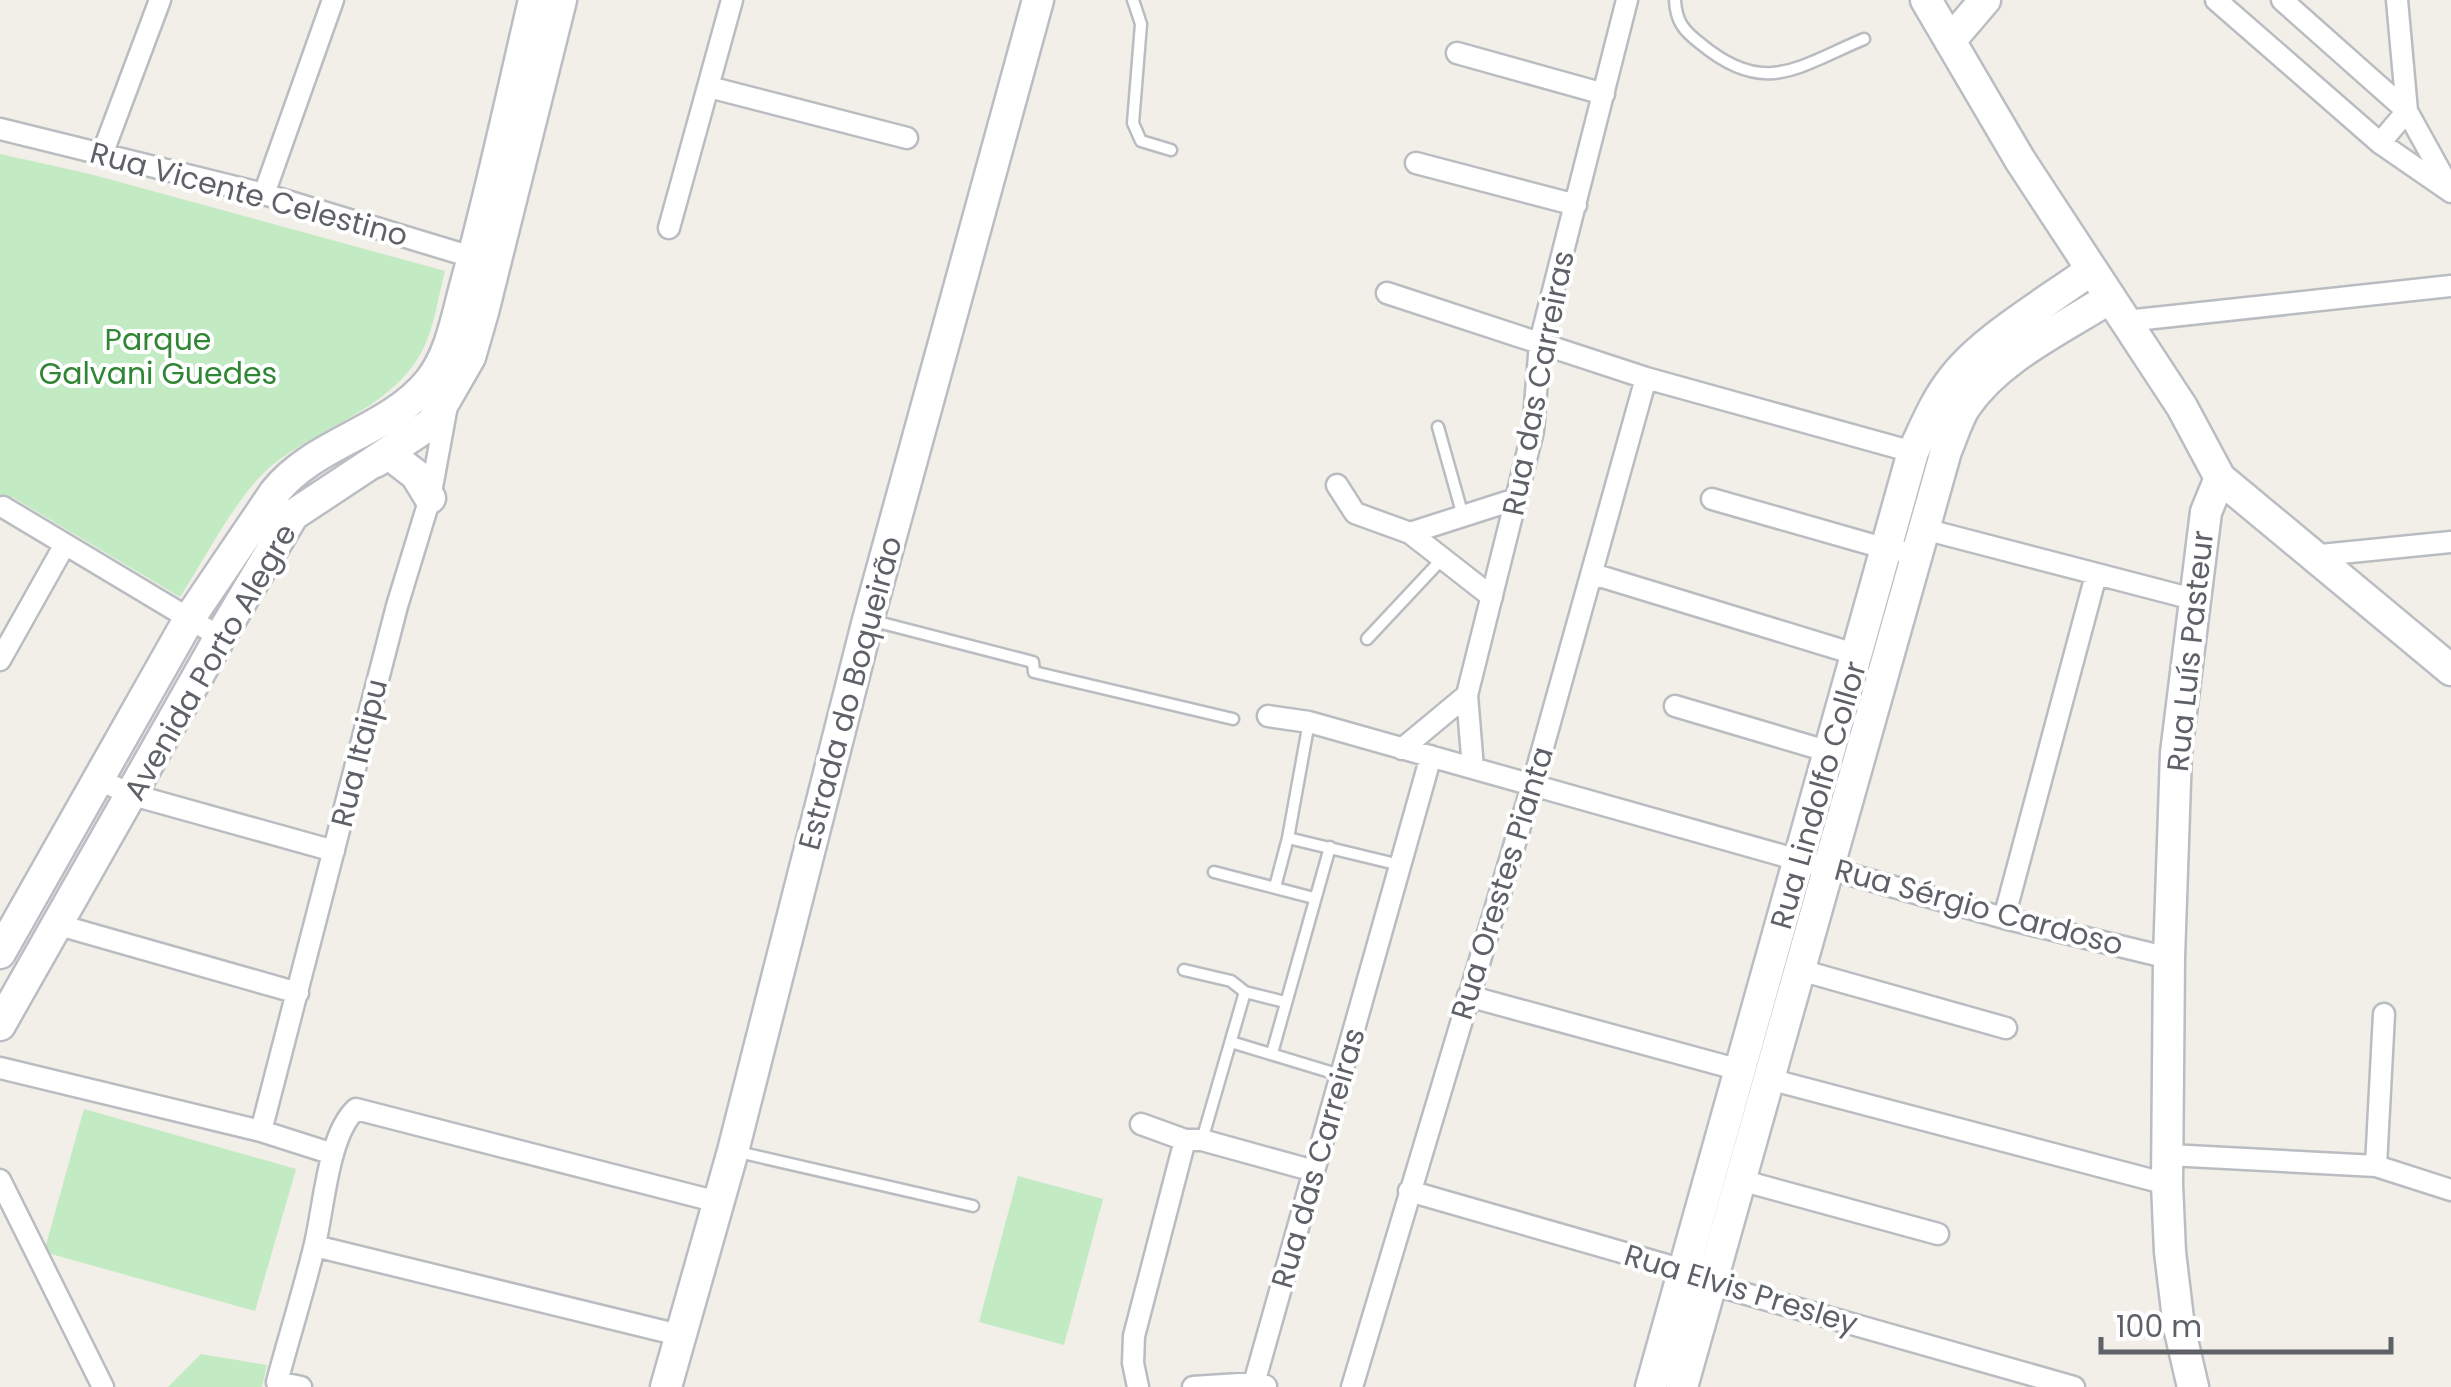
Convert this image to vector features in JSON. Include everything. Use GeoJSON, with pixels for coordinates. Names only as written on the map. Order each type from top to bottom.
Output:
{"type":"FeatureCollection","features":[{"type":"Feature","properties":{"kind":"street"},"geometry":{"type":"LineString","coordinates":[[103,152],[160,0]]}},
{"type":"Feature","properties":{"kind":"street"},"geometry":{"type":"LineString","coordinates":[[264,194],[334,0]]}},
{"type":"Feature","properties":{"kind":"street","name":"Avenida Porto Alegre"},"geometry":{"type":"LineString","coordinates":[[485,261],[534,0]]}},
{"type":"Feature","properties":{"kind":"street","name":"Avenida Porto Alegre"},"geometry":{"type":"LineString","coordinates":[[0,1025],[293,515],[432,422],[442,364],[485,261],[561,0]]}},
{"type":"Feature","properties":{"kind":"street"},"geometry":{"type":"LineString","coordinates":[[669,228],[732,0]]}},
{"type":"Feature","properties":{"kind":"street","name":"Estrada do Boqueirão"},"geometry":{"type":"LineString","coordinates":[[666,1387],[733,1151],[868,620],[1038,0]]}},
{"type":"Feature","properties":{"kind":"street","name":"Rua das Carreiras"},"geometry":{"type":"LineString","coordinates":[[1473,768],[1466,694],[1533,432],[1540,342],[1627,0]]}},
{"type":"Feature","properties":{"kind":"street"},"geometry":{"type":"LineString","coordinates":[[1926,0],[2020,160],[2182,407],[2220,478],[2451,670]]}},
{"type":"Feature","properties":{"kind":"street"},"geometry":{"type":"LineString","coordinates":[[1950,41],[1985,0]]}},
{"type":"Feature","properties":{"kind":"street"},"geometry":{"type":"LineString","coordinates":[[2216,0],[2380,143],[2451,192]]}},
{"type":"Feature","properties":{"kind":"street"},"geometry":{"type":"LineString","coordinates":[[2282,0],[2407,111],[2451,192]]}},
{"type":"Feature","properties":{"kind":"street"},"geometry":{"type":"LineString","coordinates":[[2380,143],[2407,111],[2397,0]]}},
{"type":"Feature","properties":{"kind":"street"},"geometry":{"type":"LineString","coordinates":[[1458,53],[1604,94]]}},
{"type":"Feature","properties":{"kind":"street"},"geometry":{"type":"LineString","coordinates":[[709,87],[907,138]]}},
{"type":"Feature","properties":{"kind":"street","name":"Rua Vicente Celestino"},"geometry":{"type":"LineString","coordinates":[[0,128],[264,194],[485,261]]}},
{"type":"Feature","properties":{"kind":"street"},"geometry":{"type":"LineString","coordinates":[[1416,163],[1576,205]]}},
{"type":"Feature","properties":{"kind":"street","name":"Rua Lindolfo Collor"},"geometry":{"type":"LineString","coordinates":[[1651,1387],[1684,1270],[1754,1074],[1909,544],[1914,452],[1937,400],[1957,372],[2091,270]]}},
{"type":"Feature","properties":{"kind":"street"},"geometry":{"type":"LineString","coordinates":[[2118,309],[2451,286]]}},
{"type":"Feature","properties":{"kind":"street"},"geometry":{"type":"LineString","coordinates":[[1387,293],[1646,378],[1914,452]]}},
{"type":"Feature","properties":{"kind":"street","name":"Rua Lindolfo Collor"},"geometry":{"type":"LineString","coordinates":[[1682,1387],[1740,1180],[1754,1074],[1800,970],[1830,752],[1858,655],[1909,544],[1963,410],[1978,390],[2012,360],[2118,309]]}},
{"type":"Feature","properties":{"kind":"street","name":"Rua Orestes Pianta"},"geometry":{"type":"LineString","coordinates":[[1352,1387],[1533,783],[1646,378]]}},
{"type":"Feature","properties":{"kind":"street","name":"Avenida Porto Alegre"},"geometry":{"type":"LineString","coordinates":[[0,953],[189,619],[290,473],[438,391]]}},
{"type":"Feature","properties":{"kind":"street","name":"Rua Itaipu"},"geometry":{"type":"LineString","coordinates":[[260,1130],[397,606],[430,498],[438,391]]}},
{"type":"Feature","properties":{"kind":"street"},"geometry":{"type":"LineString","coordinates":[[375,462],[388,454],[416,475],[430,498]]}},
{"type":"Feature","properties":{"kind":"street","name":"Rua Luís Pasteur"},"geometry":{"type":"LineString","coordinates":[[2192,1387],[2179,1327],[2170,1252],[2169,958],[2176,753],[2206,512],[2220,478]]}},
{"type":"Feature","properties":{"kind":"street"},"geometry":{"type":"LineString","coordinates":[[1337,484],[1355,513],[1410,533],[1492,597]]}},
{"type":"Feature","properties":{"kind":"street"},"geometry":{"type":"LineString","coordinates":[[1712,498],[1909,544],[2096,575],[2193,599]]}},
{"type":"Feature","properties":{"kind":"street"},"geometry":{"type":"LineString","coordinates":[[1410,533],[1516,499]]}},
{"type":"Feature","properties":{"kind":"street"},"geometry":{"type":"LineString","coordinates":[[3,507],[220,637]]}},
{"type":"Feature","properties":{"kind":"street"},"geometry":{"type":"LineString","coordinates":[[2311,556],[2451,542]]}},
{"type":"Feature","properties":{"kind":"street"},"geometry":{"type":"LineString","coordinates":[[0,660],[64,546]]}},
{"type":"Feature","properties":{"kind":"street"},"geometry":{"type":"LineString","coordinates":[[1592,574],[1858,655]]}},
{"type":"Feature","properties":{"kind":"street"},"geometry":{"type":"LineString","coordinates":[[2004,918],[2096,575]]}},
{"type":"Feature","properties":{"kind":"street"},"geometry":{"type":"LineString","coordinates":[[1402,749],[1466,694]]}},
{"type":"Feature","properties":{"kind":"street"},"geometry":{"type":"LineString","coordinates":[[1675,706],[1830,752]]}},
{"type":"Feature","properties":{"kind":"street","name":"Rua Sérgio Cardoso"},"geometry":{"type":"LineString","coordinates":[[1268,716],[1309,722],[2004,918],[2169,958]]}},
{"type":"Feature","properties":{"kind":"street","name":"Rua das Carreiras"},"geometry":{"type":"LineString","coordinates":[[1258,1386],[1314,1171],[1432,756]]}},
{"type":"Feature","properties":{"kind":"street"},"geometry":{"type":"LineString","coordinates":[[96,779],[133,794],[334,850]]}},
{"type":"Feature","properties":{"kind":"street"},"geometry":{"type":"LineString","coordinates":[[59,924],[298,993]]}},
{"type":"Feature","properties":{"kind":"street"},"geometry":{"type":"LineString","coordinates":[[1800,970],[2006,1028]]}},
{"type":"Feature","properties":{"kind":"street"},"geometry":{"type":"LineString","coordinates":[[1468,996],[1754,1074],[2168,1170],[2376,1166],[2451,1190]]}},
{"type":"Feature","properties":{"kind":"street"},"geometry":{"type":"LineString","coordinates":[[2376,1166],[2384,1014]]}},
{"type":"Feature","properties":{"kind":"street"},"geometry":{"type":"LineString","coordinates":[[0,1068],[260,1130],[334,1154]]}},
{"type":"Feature","properties":{"kind":"street"},"geometry":{"type":"LineString","coordinates":[[301,1387],[277,1382],[315,1246],[334,1154],[347,1118],[356,1110],[718,1202]]}},
{"type":"Feature","properties":{"kind":"street"},"geometry":{"type":"LineString","coordinates":[[1141,1124],[1314,1171]]}},
{"type":"Feature","properties":{"kind":"street"},"geometry":{"type":"LineString","coordinates":[[1138,1387],[1132,1363],[1134,1336],[1194,1140]]}},
{"type":"Feature","properties":{"kind":"street"},"geometry":{"type":"LineString","coordinates":[[0,1180],[103,1387]]}},
{"type":"Feature","properties":{"kind":"street"},"geometry":{"type":"LineString","coordinates":[[1740,1180],[1938,1234]]}},
{"type":"Feature","properties":{"kind":"street","name":"Rua Elvis Presley"},"geometry":{"type":"LineString","coordinates":[[1409,1191],[1684,1270],[1711,1284],[2074,1387]]}},
{"type":"Feature","properties":{"kind":"street"},"geometry":{"type":"LineString","coordinates":[[315,1246],[679,1335]]}},
{"type":"Feature","properties":{"kind":"street"},"geometry":{"type":"LineString","coordinates":[[1194,1387],[1258,1386]]}},
{"type":"Feature","properties":{"kind":"lane"},"geometry":{"type":"LineString","coordinates":[[1133,0],[1141,24],[1133,123],[1142,141],[1171,150]]}},
{"type":"Feature","properties":{"kind":"lane"},"geometry":{"type":"LineString","coordinates":[[1675,0],[1681,28],[1716,57],[1751,73],[1780,74],[1864,40]]}},
{"type":"Feature","properties":{"kind":"lane"},"geometry":{"type":"LineString","coordinates":[[1438,427],[1462,516]]}},
{"type":"Feature","properties":{"kind":"lane"},"geometry":{"type":"LineString","coordinates":[[1367,638],[1443,558]]}},
{"type":"Feature","properties":{"kind":"lane"},"geometry":{"type":"LineString","coordinates":[[868,620],[1032,662],[1034,672],[1233,718]]}},
{"type":"Feature","properties":{"kind":"lane"},"geometry":{"type":"LineString","coordinates":[[1275,887],[1309,722]]}},
{"type":"Feature","properties":{"kind":"lane"},"geometry":{"type":"LineString","coordinates":[[1288,838],[1401,865]]}},
{"type":"Feature","properties":{"kind":"lane"},"geometry":{"type":"LineString","coordinates":[[1272,1054],[1330,847]]}},
{"type":"Feature","properties":{"kind":"lane"},"geometry":{"type":"LineString","coordinates":[[1214,872],[1314,898]]}},
{"type":"Feature","properties":{"kind":"lane"},"geometry":{"type":"LineString","coordinates":[[1184,970],[1231,981],[1245,992],[1285,1002]]}},
{"type":"Feature","properties":{"kind":"lane"},"geometry":{"type":"LineString","coordinates":[[1194,1140],[1245,992]]}},
{"type":"Feature","properties":{"kind":"lane"},"geometry":{"type":"LineString","coordinates":[[1230,1042],[1341,1075]]}},
{"type":"Feature","properties":{"kind":"lane"},"geometry":{"type":"LineString","coordinates":[[733,1151],[974,1206]]}},
{"type":"Feature","properties":{"kind":"green space","name":"Parque Galvani Guedes"},"geometry":{"type":"Polygon","coordinates":[[[0,154],[90,174],[445,271],[429,334],[407,373],[371,404],[268,469],[232,512],[180,597],[12,497],[0,509],[0,154]]]}},
{"type":"Feature","properties":{"kind":"green space"},"geometry":{"type":"Polygon","coordinates":[[[84,1109],[296,1169],[255,1311],[44,1252],[84,1109]]]}},
{"type":"Feature","properties":{"kind":"green space"},"geometry":{"type":"Polygon","coordinates":[[[1018,1176],[1103,1199],[1064,1345],[979,1322],[1018,1176]]]}},
{"type":"Feature","properties":{"kind":"green space"},"geometry":{"type":"Polygon","coordinates":[[[201,1354],[267,1365],[262,1387],[168,1387],[201,1354]]]}}]}
